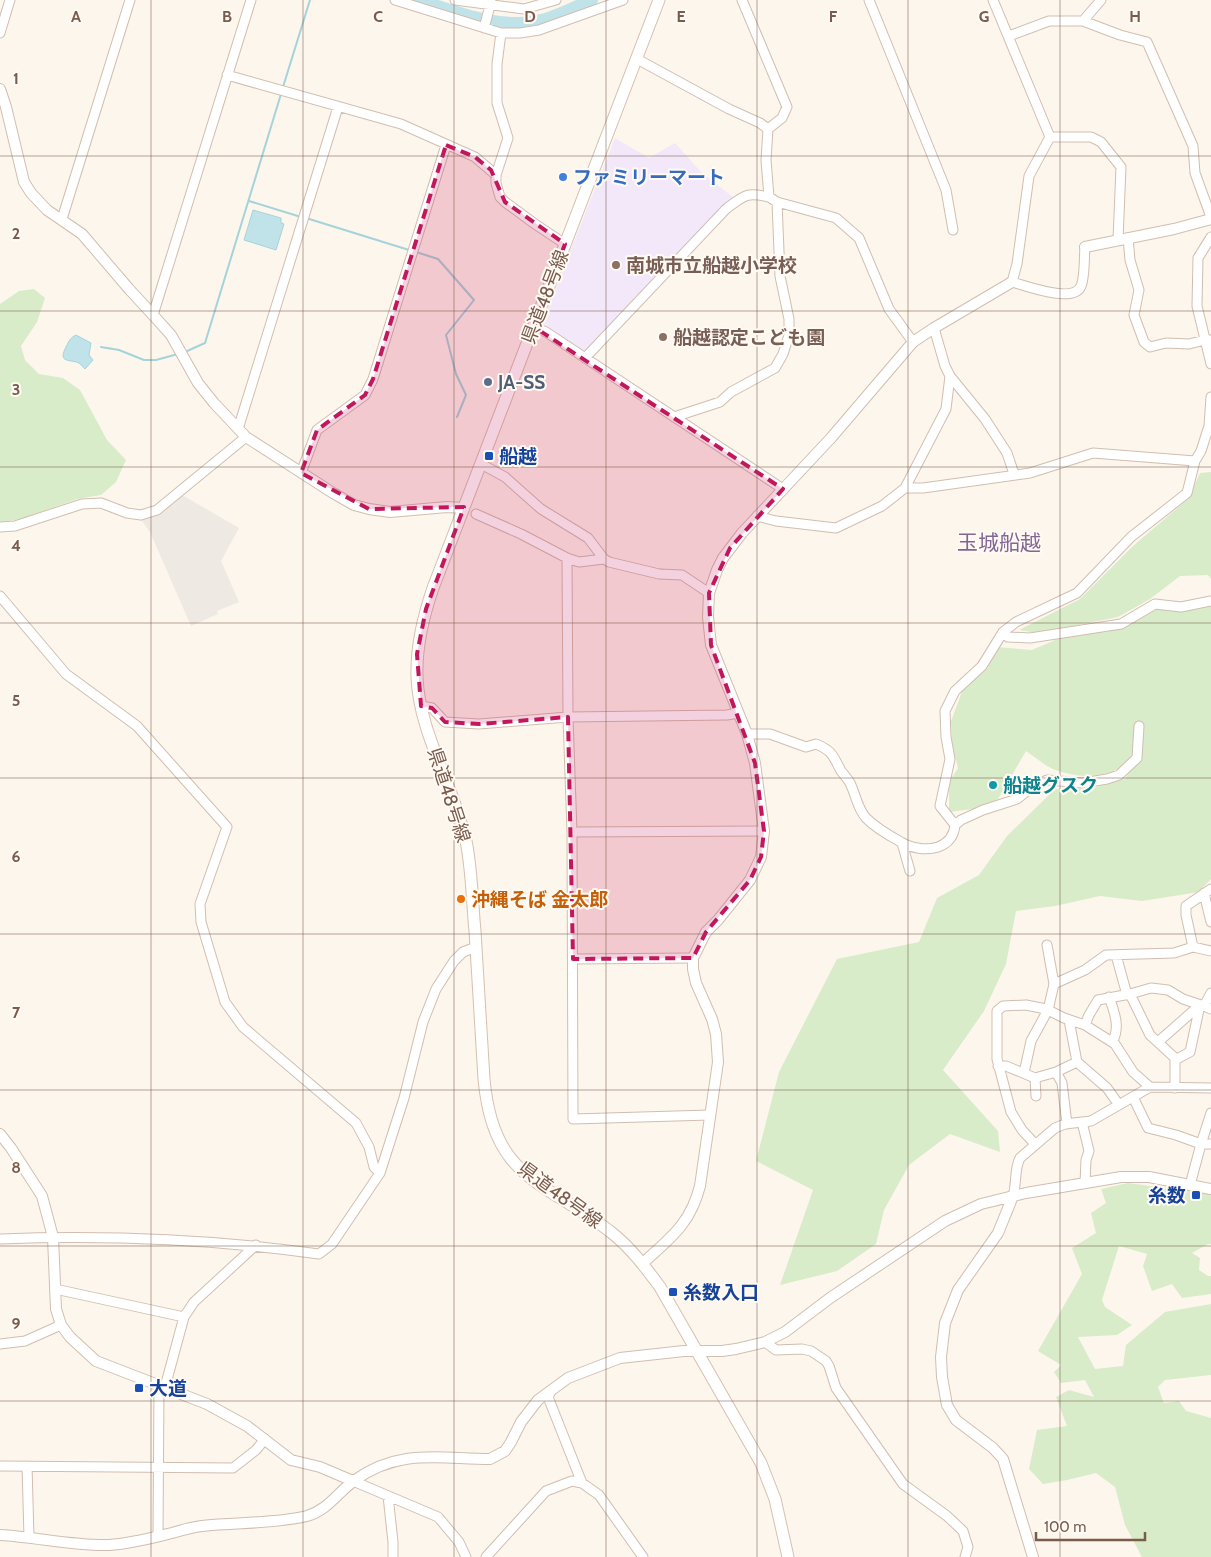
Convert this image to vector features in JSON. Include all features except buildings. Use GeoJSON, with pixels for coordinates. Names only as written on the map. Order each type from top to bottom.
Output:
{"type":"FeatureCollection","features":[{"type":"Feature","properties":{"kind":"main road","name":"県道48号線"},"geometry":{"type":"LineString","coordinates":[[659,0],[436,582],[420,631],[417,654],[417,678],[421,706],[429,733],[458,812],[466,842],[476,947],[485,1094],[493,1128],[501,1146],[519,1169],[611,1232],[642,1264],[660,1287],[750,1442],[770,1483],[780,1515],[788,1557]]}},
{"type":"Feature","properties":{"kind":"street"},"geometry":{"type":"LineString","coordinates":[[0,33],[10,0]]}},
{"type":"Feature","properties":{"kind":"street"},"geometry":{"type":"LineString","coordinates":[[62,219],[130,0]]}},
{"type":"Feature","properties":{"kind":"street"},"geometry":{"type":"LineString","coordinates":[[153,314],[251,0]]}},
{"type":"Feature","properties":{"kind":"street"},"geometry":{"type":"LineString","coordinates":[[395,0],[501,33],[539,30],[623,0]]}},
{"type":"Feature","properties":{"kind":"street"},"geometry":{"type":"LineString","coordinates":[[455,0],[491,3],[524,9],[556,0]]}},
{"type":"Feature","properties":{"kind":"street"},"geometry":{"type":"LineString","coordinates":[[674,417],[720,402],[732,392],[775,368],[790,335],[789,319],[780,276],[773,200],[766,160],[768,129],[782,118],[787,107],[742,0]]}},
{"type":"Feature","properties":{"kind":"street"},"geometry":{"type":"LineString","coordinates":[[868,0],[946,190],[953,230]]}},
{"type":"Feature","properties":{"kind":"street"},"geometry":{"type":"LineString","coordinates":[[993,0],[1010,36],[1050,138]]}},
{"type":"Feature","properties":{"kind":"street"},"geometry":{"type":"LineString","coordinates":[[1084,21],[1101,0]]}},
{"type":"Feature","properties":{"kind":"street"},"geometry":{"type":"LineString","coordinates":[[484,28],[491,3]]}},
{"type":"Feature","properties":{"kind":"street"},"geometry":{"type":"LineString","coordinates":[[1010,36],[1049,21],[1084,21],[1120,35],[1147,42],[1192,146],[1195,173],[1211,218],[1174,229],[1085,247],[1082,285],[1076,292],[1066,295],[1012,282]]}},
{"type":"Feature","properties":{"kind":"street"},"geometry":{"type":"LineString","coordinates":[[501,33],[497,64],[497,103],[508,138],[496,175],[500,198],[565,244]]}},
{"type":"Feature","properties":{"kind":"street"},"geometry":{"type":"LineString","coordinates":[[636,60],[729,109],[760,123],[768,129]]}},
{"type":"Feature","properties":{"kind":"street"},"geometry":{"type":"LineString","coordinates":[[227,75],[401,124],[475,157],[496,175]]}},
{"type":"Feature","properties":{"kind":"street"},"geometry":{"type":"LineString","coordinates":[[0,89],[24,182],[47,210],[82,234],[129,290],[153,314],[171,335],[198,382],[214,403],[246,437],[354,505],[390,512],[447,507],[464,508]]}},
{"type":"Feature","properties":{"kind":"street"},"geometry":{"type":"LineString","coordinates":[[238,429],[338,107]]}},
{"type":"Feature","properties":{"kind":"street"},"geometry":{"type":"LineString","coordinates":[[1050,138],[1091,136],[1101,142],[1121,167],[1123,239],[1139,290],[1134,316],[1144,342],[1150,347],[1166,344],[1189,344],[1208,340]]}},
{"type":"Feature","properties":{"kind":"street"},"geometry":{"type":"LineString","coordinates":[[642,1264],[685,1223],[696,1203],[718,1062],[718,1046],[712,1019],[696,984],[693,958],[706,932],[750,880],[760,857],[764,831],[755,762],[747,734],[711,645],[708,617],[709,593],[717,570],[723,558],[757,516],[831,438],[914,342],[1012,282],[1017,264],[1029,176],[1050,138]]}},
{"type":"Feature","properties":{"kind":"street"},"geometry":{"type":"LineString","coordinates":[[301,473],[317,430],[365,395],[369,387],[408,270],[446,145]]}},
{"type":"Feature","properties":{"kind":"street"},"geometry":{"type":"LineString","coordinates":[[585,358],[726,208],[743,196],[751,193],[836,218],[859,238],[889,309],[914,342]]}},
{"type":"Feature","properties":{"kind":"street"},"geometry":{"type":"LineString","coordinates":[[1211,237],[1198,258],[1197,306],[1208,340],[1211,364]]}},
{"type":"Feature","properties":{"kind":"street"},"geometry":{"type":"LineString","coordinates":[[534,327],[546,332],[783,489]]}},
{"type":"Feature","properties":{"kind":"street"},"geometry":{"type":"LineString","coordinates":[[934,328],[945,366],[950,376],[985,419],[1007,453],[1014,474]]}},
{"type":"Feature","properties":{"kind":"street"},"geometry":{"type":"LineString","coordinates":[[757,516],[776,521],[836,528],[882,506],[905,488],[946,409],[950,376]]}},
{"type":"Feature","properties":{"kind":"street"},"geometry":{"type":"LineString","coordinates":[[955,825],[940,806],[950,759],[946,737],[945,711],[955,691],[982,666],[1003,632],[1016,622],[1077,593],[1132,537],[1187,493],[1195,461],[1201,451],[1209,426],[1211,396]]}},
{"type":"Feature","properties":{"kind":"street"},"geometry":{"type":"LineString","coordinates":[[0,527],[15,526],[82,504],[101,503],[127,513],[141,515],[156,510],[246,437]]}},
{"type":"Feature","properties":{"kind":"street"},"geometry":{"type":"LineString","coordinates":[[905,488],[923,488],[1030,473],[1093,453],[1195,461]]}},
{"type":"Feature","properties":{"kind":"street"},"geometry":{"type":"LineString","coordinates":[[481,464],[505,477],[541,509],[588,538],[609,562],[659,574],[682,575],[709,593]]}},
{"type":"Feature","properties":{"kind":"street"},"geometry":{"type":"LineString","coordinates":[[476,514],[579,562],[604,558]]}},
{"type":"Feature","properties":{"kind":"street"},"geometry":{"type":"LineString","coordinates":[[568,558],[568,718],[572,832],[573,1119],[710,1115]]}},
{"type":"Feature","properties":{"kind":"street"},"geometry":{"type":"LineString","coordinates":[[1,601],[66,674],[137,726],[227,827],[200,904],[201,922],[225,1002],[243,1027],[356,1123],[369,1147],[374,1167],[380,1173]]}},
{"type":"Feature","properties":{"kind":"street"},"geometry":{"type":"LineString","coordinates":[[1003,632],[1008,638],[1030,638],[1121,624],[1155,604],[1181,607],[1211,601]]}},
{"type":"Feature","properties":{"kind":"street"},"geometry":{"type":"LineString","coordinates":[[421,706],[432,708],[445,722],[479,724],[568,718],[727,715],[738,713]]}},
{"type":"Feature","properties":{"kind":"street"},"geometry":{"type":"LineString","coordinates":[[747,734],[770,734],[806,747],[816,744],[825,747],[834,755],[850,783],[866,818],[880,830],[902,843],[921,849],[936,848],[946,843],[953,836],[955,825],[961,820],[1017,798],[1032,786],[1047,780],[1083,783],[1107,779],[1119,774],[1137,758],[1139,726]]}},
{"type":"Feature","properties":{"kind":"street"},"geometry":{"type":"LineString","coordinates":[[572,832],[764,831]]}},
{"type":"Feature","properties":{"kind":"street"},"geometry":{"type":"LineString","coordinates":[[902,843],[910,871]]}},
{"type":"Feature","properties":{"kind":"street"},"geometry":{"type":"LineString","coordinates":[[1193,947],[1186,915],[1186,906],[1207,891],[1211,922]]}},
{"type":"Feature","properties":{"kind":"street"},"geometry":{"type":"LineString","coordinates":[[1024,1073],[1031,1041],[1048,1010],[1054,984],[1047,945]]}},
{"type":"Feature","properties":{"kind":"street"},"geometry":{"type":"LineString","coordinates":[[0,1239],[87,1236],[256,1245],[319,1254],[332,1244],[380,1173],[404,1098],[423,1022],[436,989],[454,961],[463,952],[476,947]]}},
{"type":"Feature","properties":{"kind":"street"},"geometry":{"type":"LineString","coordinates":[[1054,984],[1085,970],[1106,955],[1174,953],[1193,947],[1211,951]]}},
{"type":"Feature","properties":{"kind":"street"},"geometry":{"type":"LineString","coordinates":[[1116,955],[1128,994],[1150,1035],[1175,1058],[1175,1088]]}},
{"type":"Feature","properties":{"kind":"street"},"geometry":{"type":"LineString","coordinates":[[573,958],[693,958]]}},
{"type":"Feature","properties":{"kind":"street"},"geometry":{"type":"LineString","coordinates":[[1085,1025],[1089,1014],[1098,1000],[1151,988],[1168,990],[1205,1007]]}},
{"type":"Feature","properties":{"kind":"street"},"geometry":{"type":"LineString","coordinates":[[1175,1060],[1190,1052],[1211,993]]}},
{"type":"Feature","properties":{"kind":"street"},"geometry":{"type":"LineString","coordinates":[[1109,997],[1116,1019],[1116,1036],[1112,1042]]}},
{"type":"Feature","properties":{"kind":"street"},"geometry":{"type":"LineString","coordinates":[[1036,1144],[1022,1130],[1011,1112],[998,1066],[997,1011],[1003,1006],[1026,1005],[1048,1010],[1085,1025],[1116,1044],[1133,1072],[1150,1087]]}},
{"type":"Feature","properties":{"kind":"street"},"geometry":{"type":"LineString","coordinates":[[1158,1042],[1205,1007]]}},
{"type":"Feature","properties":{"kind":"street"},"geometry":{"type":"LineString","coordinates":[[1070,1020],[1077,1062],[1107,1088],[1119,1105]]}},
{"type":"Feature","properties":{"kind":"street"},"geometry":{"type":"LineString","coordinates":[[998,1066],[1006,1066],[1035,1078],[1056,1072],[1077,1062]]}},
{"type":"Feature","properties":{"kind":"street"},"geometry":{"type":"LineString","coordinates":[[1056,1072],[1062,1083],[1067,1124]]}},
{"type":"Feature","properties":{"kind":"street"},"geometry":{"type":"LineString","coordinates":[[1035,1078],[1036,1096]]}},
{"type":"Feature","properties":{"kind":"street"},"geometry":{"type":"LineString","coordinates":[[1032,1557],[1003,1458],[956,1420],[948,1405],[942,1377],[942,1338],[949,1312],[958,1290],[998,1234],[1016,1188],[1017,1164],[1020,1158],[1036,1144],[1055,1128],[1067,1124],[1091,1121],[1150,1087],[1211,1088]]}},
{"type":"Feature","properties":{"kind":"street"},"geometry":{"type":"LineString","coordinates":[[1133,1097],[1148,1128],[1201,1144],[1211,1144]]}},
{"type":"Feature","properties":{"kind":"street"},"geometry":{"type":"LineString","coordinates":[[1190,1186],[1211,1113]]}},
{"type":"Feature","properties":{"kind":"street"},"geometry":{"type":"LineString","coordinates":[[1082,1122],[1089,1151],[1086,1160],[1085,1183]]}},
{"type":"Feature","properties":{"kind":"street"},"geometry":{"type":"LineString","coordinates":[[0,1134],[42,1196],[54,1237],[56,1309],[61,1325],[70,1337],[96,1361],[207,1404],[246,1426],[291,1460],[320,1467],[438,1516],[459,1542],[466,1557]]}},
{"type":"Feature","properties":{"kind":"street"},"geometry":{"type":"LineString","coordinates":[[0,1535],[29,1537],[73,1545],[111,1545],[199,1526],[293,1519],[310,1515],[324,1509],[354,1481],[378,1466],[400,1460],[429,1456],[490,1459],[504,1451],[529,1410],[538,1400],[568,1378],[620,1358],[640,1354],[736,1349],[765,1342],[785,1332],[837,1293],[944,1222],[980,1204],[1013,1196],[1121,1177],[1149,1177],[1211,1190]]}},
{"type":"Feature","properties":{"kind":"street"},"geometry":{"type":"LineString","coordinates":[[158,1536],[158,1467],[162,1386],[184,1317],[194,1302],[256,1245]]}},
{"type":"Feature","properties":{"kind":"street"},"geometry":{"type":"LineString","coordinates":[[55,1289],[184,1317]]}},
{"type":"Feature","properties":{"kind":"street"},"geometry":{"type":"LineString","coordinates":[[0,1344],[26,1341],[61,1325]]}},
{"type":"Feature","properties":{"kind":"street"},"geometry":{"type":"LineString","coordinates":[[765,1342],[776,1350],[802,1349],[811,1351],[826,1361],[836,1388],[903,1484],[947,1516],[963,1531],[968,1547],[965,1557]]}},
{"type":"Feature","properties":{"kind":"street"},"geometry":{"type":"LineString","coordinates":[[551,1391],[548,1397],[582,1483]]}},
{"type":"Feature","properties":{"kind":"street"},"geometry":{"type":"LineString","coordinates":[[0,1466],[233,1468],[256,1450],[265,1439]]}},
{"type":"Feature","properties":{"kind":"street"},"geometry":{"type":"LineString","coordinates":[[27,1466],[29,1537]]}},
{"type":"Feature","properties":{"kind":"street"},"geometry":{"type":"LineString","coordinates":[[486,1557],[546,1491],[572,1481],[582,1483],[599,1495],[644,1557]]}},
{"type":"Feature","properties":{"kind":"street"},"geometry":{"type":"LineString","coordinates":[[388,1496],[393,1542],[392,1557]]}},
{"type":"Feature","properties":{"kind":"highlighted area"},"geometry":{"type":"Polygon","coordinates":[[[446,145],[475,157],[491,170],[505,202],[565,244],[534,327],[783,489],[730,548],[709,593],[711,645],[755,763],[764,831],[761,857],[750,880],[706,932],[693,958],[573,959],[568,717],[479,724],[445,722],[432,708],[421,706],[417,654],[426,609],[464,507],[369,509],[301,473],[317,430],[365,395],[373,379],[446,145]]]}},
{"type":"Feature","properties":{"kind":"shaded area","name":"南城市立船越小学校"},"geometry":{"type":"Polygon","coordinates":[[[615,138],[649,158],[675,143],[701,172],[734,198],[589,350],[581,351],[541,325],[615,138]]]}},
{"type":"Feature","properties":{"kind":"shaded area"},"geometry":{"type":"Polygon","coordinates":[[[182,495],[239,528],[221,561],[239,602],[217,611],[218,614],[191,626],[150,532],[140,518],[182,495]]]}},
{"type":"Feature","properties":{"kind":"green space"},"geometry":{"type":"Polygon","coordinates":[[[34,289],[45,298],[37,322],[21,346],[25,360],[39,374],[63,378],[80,390],[107,440],[126,460],[116,482],[101,495],[77,499],[21,519],[0,522],[0,304],[19,291],[34,289]]]}},
{"type":"Feature","properties":{"kind":"green space"},"geometry":{"type":"Polygon","coordinates":[[[1211,472],[1211,579],[1208,575],[1180,576],[1150,599],[1118,617],[1037,633],[1019,630],[1080,599],[1133,546],[1188,499],[1200,473],[1211,472]]]}},
{"type":"Feature","properties":{"kind":"green space"},"geometry":{"type":"Polygon","coordinates":[[[1211,605],[1211,879],[1199,892],[1142,901],[1100,896],[1055,906],[1016,911],[1006,964],[984,1011],[943,1070],[998,1131],[1000,1152],[950,1134],[909,1165],[884,1210],[876,1244],[837,1271],[780,1285],[813,1190],[756,1161],[779,1072],[837,959],[919,942],[937,898],[979,875],[1007,836],[1055,789],[1093,788],[1125,779],[1139,759],[1134,757],[1116,770],[1085,776],[1063,773],[1053,769],[1026,751],[998,799],[980,808],[949,812],[949,782],[958,768],[952,744],[951,721],[963,689],[988,668],[996,647],[1032,650],[1060,638],[1113,629],[1155,608],[1183,611],[1211,605]]]}},
{"type":"Feature","properties":{"kind":"green space"},"geometry":{"type":"Polygon","coordinates":[[[1128,1183],[1211,1194],[1211,1244],[1192,1253],[1200,1258],[1199,1270],[1211,1276],[1211,1294],[1182,1298],[1172,1284],[1152,1291],[1143,1266],[1147,1254],[1119,1246],[1102,1300],[1105,1307],[1132,1325],[1117,1335],[1078,1337],[1095,1369],[1123,1366],[1126,1345],[1165,1312],[1211,1304],[1211,1375],[1165,1380],[1158,1387],[1164,1403],[1179,1401],[1186,1411],[1211,1418],[1211,1557],[1142,1557],[1125,1525],[1115,1487],[1096,1473],[1043,1484],[1029,1469],[1037,1430],[1067,1426],[1056,1397],[1069,1390],[1094,1397],[1085,1380],[1061,1383],[1054,1372],[1061,1365],[1038,1351],[1082,1274],[1072,1248],[1096,1233],[1091,1213],[1106,1203],[1101,1189],[1128,1183]]]}},
{"type":"Feature","properties":{"kind":"water"},"geometry":{"type":"Polygon","coordinates":[[[253,210],[281,218],[281,223],[284,224],[276,250],[244,240],[253,210]]]}},
{"type":"Feature","properties":{"kind":"water"},"geometry":{"type":"Polygon","coordinates":[[[76,335],[91,343],[89,355],[93,360],[85,369],[79,363],[66,360],[63,356],[69,341],[76,335]]]}},
{"type":"Feature","properties":{"kind":"waterway"},"geometry":{"type":"LineString","coordinates":[[283,87],[310,0]]}},
{"type":"Feature","properties":{"kind":"waterway"},"geometry":{"type":"LineString","coordinates":[[420,0],[482,19],[514,23],[545,19],[592,0]]}},
{"type":"Feature","properties":{"kind":"waterway"},"geometry":{"type":"LineString","coordinates":[[185,352],[205,343],[281,94]]}},
{"type":"Feature","properties":{"kind":"waterway"},"geometry":{"type":"LineString","coordinates":[[249,201],[301,217]]}},
{"type":"Feature","properties":{"kind":"waterway"},"geometry":{"type":"LineString","coordinates":[[306,218],[409,250]]}},
{"type":"Feature","properties":{"kind":"waterway"},"geometry":{"type":"LineString","coordinates":[[416,252],[438,259],[474,300],[446,335],[456,374],[466,395],[457,417]]}},
{"type":"Feature","properties":{"kind":"waterway"},"geometry":{"type":"LineString","coordinates":[[101,347],[119,350],[144,360],[156,360],[178,354]]}},
{"type":"Feature","properties":{"kind":"place","name":"ファミリーマート"},"geometry":{"type":"Point","coordinates":[563,177]}},
{"type":"Feature","properties":{"kind":"place","name":"南城市立船越小学校"},"geometry":{"type":"Point","coordinates":[616,265]}},
{"type":"Feature","properties":{"kind":"place","name":"船越認定こども園"},"geometry":{"type":"Point","coordinates":[663,337]}},
{"type":"Feature","properties":{"kind":"place","name":"JA-SS"},"geometry":{"type":"Point","coordinates":[488,382]}},
{"type":"Feature","properties":{"kind":"place","name":"船越"},"geometry":{"type":"Point","coordinates":[489,456]}},
{"type":"Feature","properties":{"kind":"place","name":"船越グスク"},"geometry":{"type":"Point","coordinates":[993,785]}},
{"type":"Feature","properties":{"kind":"place","name":"沖縄そば 金太郎"},"geometry":{"type":"Point","coordinates":[461,899]}},
{"type":"Feature","properties":{"kind":"place","name":"糸数"},"geometry":{"type":"Point","coordinates":[1196,1195]}},
{"type":"Feature","properties":{"kind":"place","name":"糸数入口"},"geometry":{"type":"Point","coordinates":[673,1292]}},
{"type":"Feature","properties":{"kind":"place","name":"大道"},"geometry":{"type":"Point","coordinates":[139,1388]}},
{"type":"Feature","properties":{"kind":"district","name":"玉城船越"},"geometry":{"type":"Point","coordinates":[999,542]}}]}
